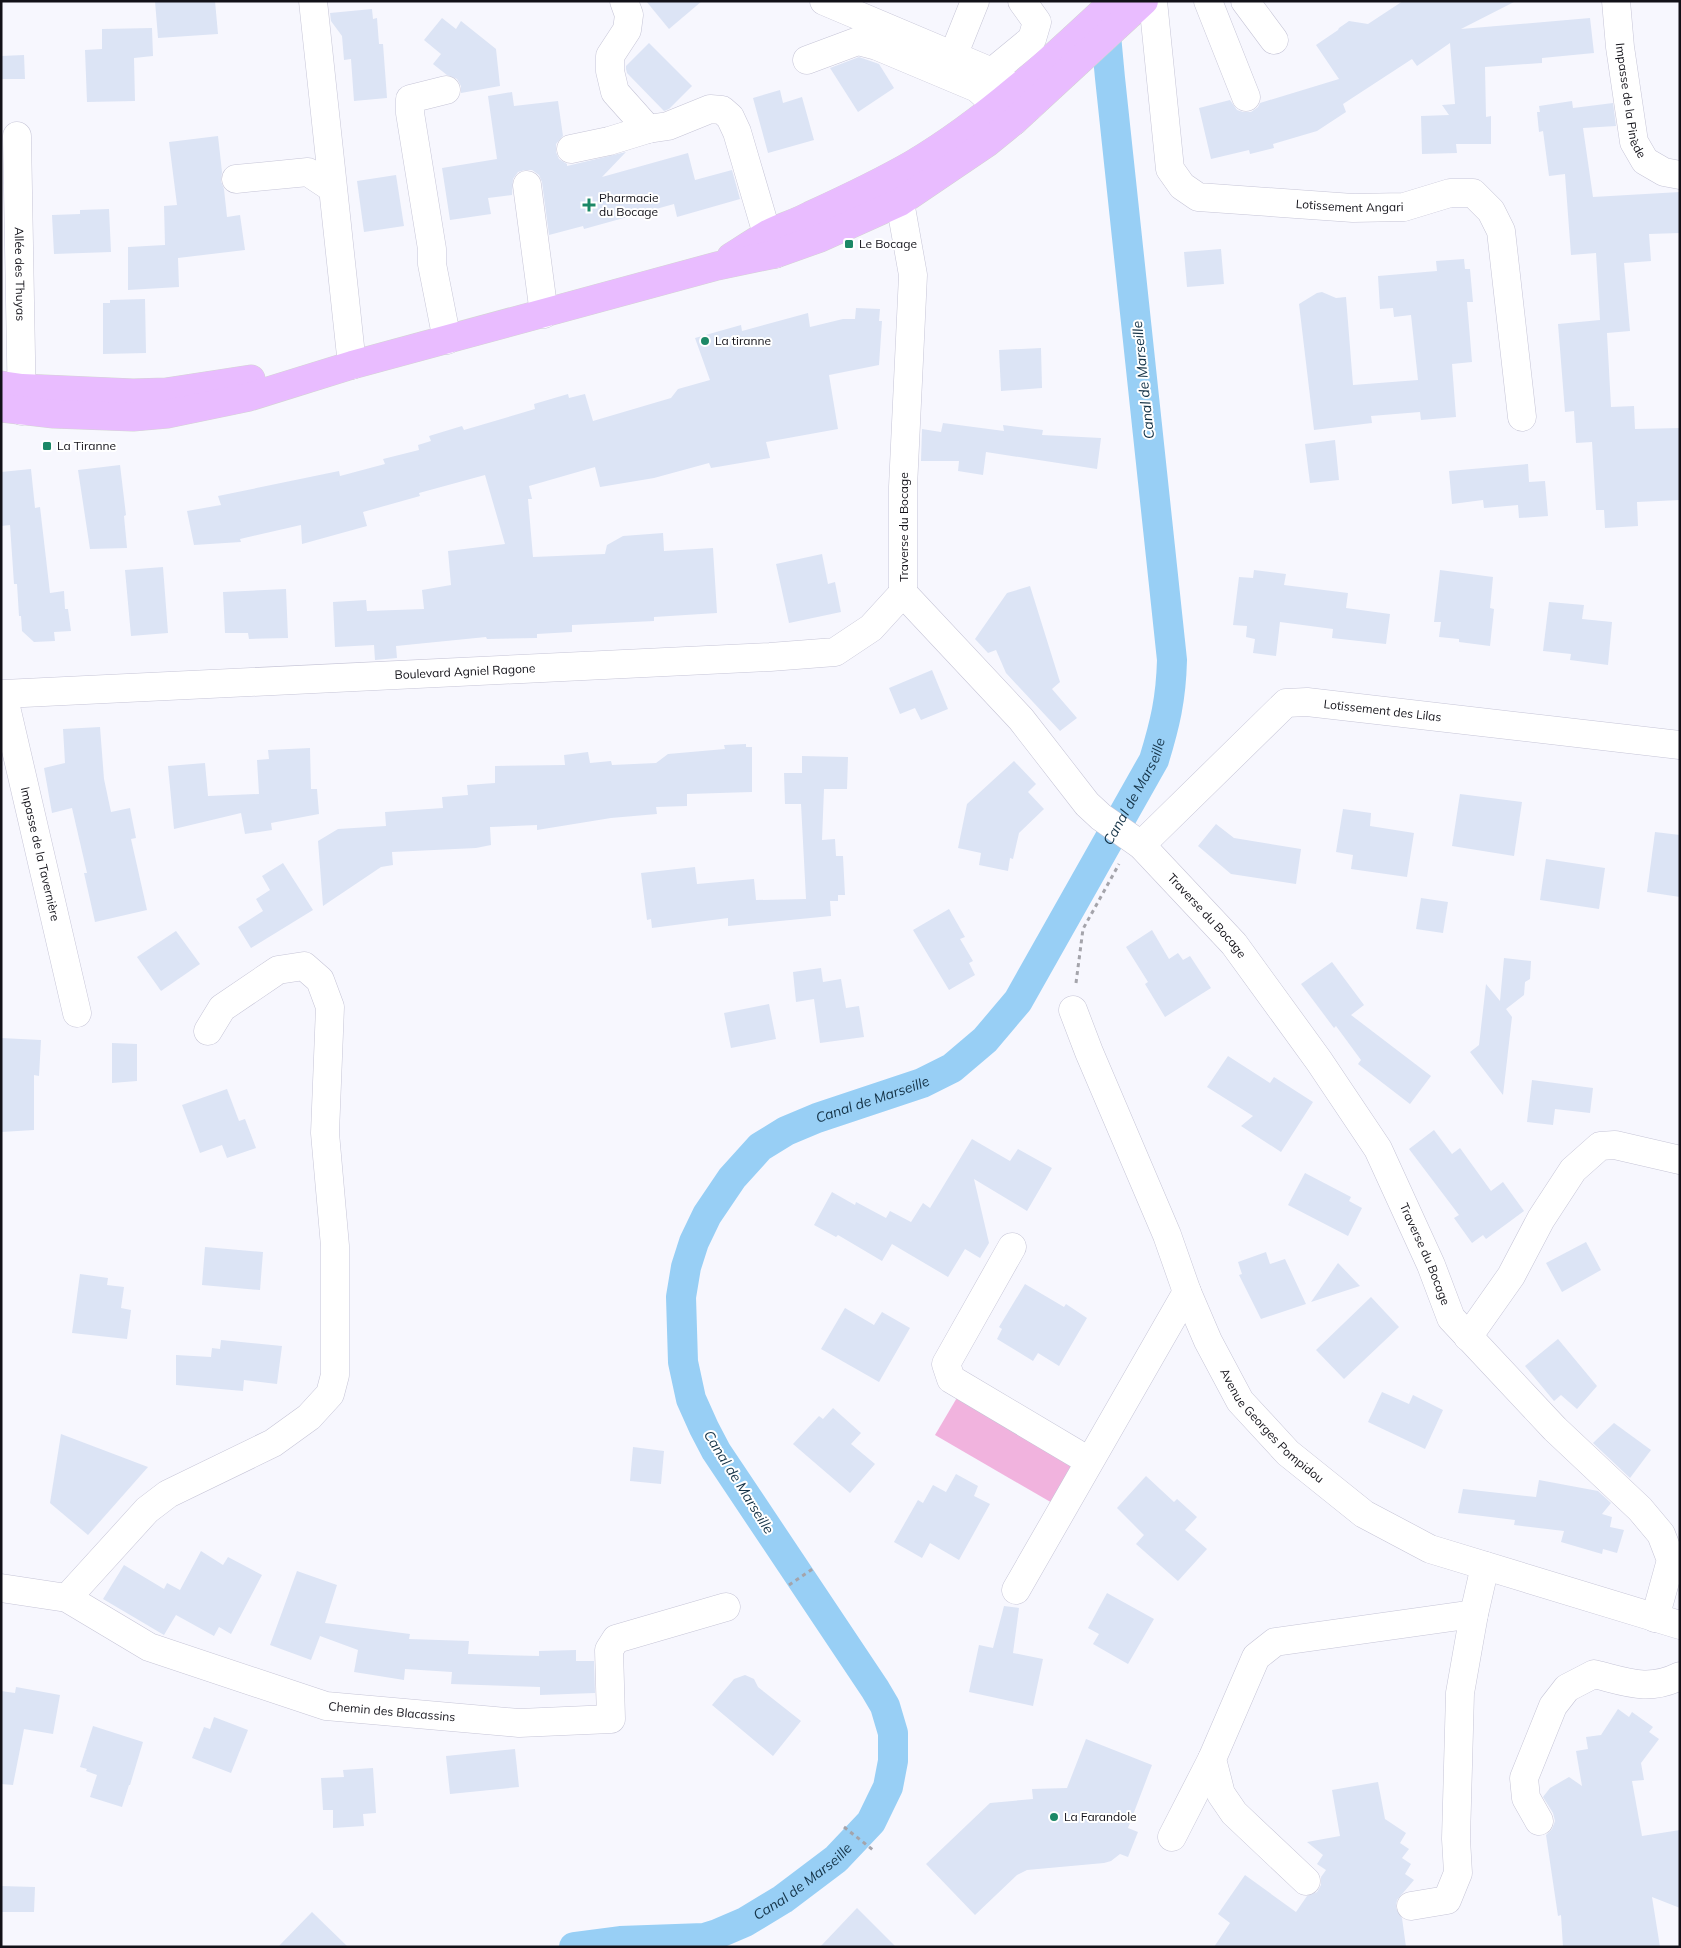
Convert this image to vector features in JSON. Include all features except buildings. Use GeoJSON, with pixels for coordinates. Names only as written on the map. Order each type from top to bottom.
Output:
{"type":"FeatureCollection","features":[{"type":"Feature","properties":{"kind":"main road"},"geometry":{"type":"LineString","coordinates":[[12,398],[166,392],[250,380],[313,376],[717,266],[771,244],[820,238],[893,190],[987,143],[1014,105],[1119,11],[1144,1]]}},
{"type":"Feature","properties":{"kind":"street"},"geometry":{"type":"LineString","coordinates":[[312,1],[352,365]]}},
{"type":"Feature","properties":{"kind":"street"},"geometry":{"type":"LineString","coordinates":[[624,1],[629,15],[627,30],[610,56],[610,71],[615,92],[648,129]]}},
{"type":"Feature","properties":{"kind":"street"},"geometry":{"type":"LineString","coordinates":[[824,1],[992,72],[1014,105]]}},
{"type":"Feature","properties":{"kind":"street"},"geometry":{"type":"LineString","coordinates":[[949,55],[957,46],[975,1]]}},
{"type":"Feature","properties":{"kind":"street"},"geometry":{"type":"LineString","coordinates":[[992,72],[1032,39],[1037,22],[1022,1]]}},
{"type":"Feature","properties":{"kind":"street","name":"Lotissement Angari"},"geometry":{"type":"LineString","coordinates":[[1154,1],[1170,169],[1182,186],[1198,197],[1353,208],[1404,207],[1450,193],[1473,193],[1491,211],[1501,231],[1522,417]]}},
{"type":"Feature","properties":{"kind":"street"},"geometry":{"type":"LineString","coordinates":[[1208,1],[1246,97]]}},
{"type":"Feature","properties":{"kind":"street"},"geometry":{"type":"LineString","coordinates":[[1245,1],[1274,40]]}},
{"type":"Feature","properties":{"kind":"street","name":"Impasse de la Pinède"},"geometry":{"type":"LineString","coordinates":[[1616,1],[1620,47],[1634,142],[1646,161],[1664,172],[1680,175]]}},
{"type":"Feature","properties":{"kind":"street"},"geometry":{"type":"LineString","coordinates":[[807,60],[858,41],[878,46],[1014,105]]}},
{"type":"Feature","properties":{"kind":"street"},"geometry":{"type":"LineString","coordinates":[[446,90],[410,99],[410,113],[432,249],[432,264],[447,340]]}},
{"type":"Feature","properties":{"kind":"street"},"geometry":{"type":"LineString","coordinates":[[571,150],[648,129],[668,126],[710,109],[722,110],[730,117],[737,132],[771,244]]}},
{"type":"Feature","properties":{"kind":"street","name":"Allée des Thuyas"},"geometry":{"type":"LineString","coordinates":[[12,398],[18,136]]}},
{"type":"Feature","properties":{"kind":"street"},"geometry":{"type":"LineString","coordinates":[[236,179],[308,172],[332,188]]}},
{"type":"Feature","properties":{"kind":"street"},"geometry":{"type":"LineString","coordinates":[[527,185],[544,314]]}},
{"type":"Feature","properties":{"kind":"street","name":"Traverse du Bocage"},"geometry":{"type":"LineString","coordinates":[[893,190],[913,275],[903,487],[903,593],[1021,719],[1087,804],[1101,817],[1134,840],[1234,944],[1324,1069],[1378,1149],[1431,1265],[1451,1318],[1555,1429],[1640,1509],[1661,1534],[1675,1563],[1667,1621]]}},
{"type":"Feature","properties":{"kind":"street","name":"Boulevard Agniel Ragone"},"geometry":{"type":"LineString","coordinates":[[2,691],[770,657],[835,652],[871,628],[903,593]]}},
{"type":"Feature","properties":{"kind":"street","name":"Impasse de la Tavernière"},"geometry":{"type":"LineString","coordinates":[[2,691],[77,1013]]}},
{"type":"Feature","properties":{"kind":"street","name":"Lotissement des Lilas"},"geometry":{"type":"LineString","coordinates":[[1134,840],[1286,703],[1307,702],[1680,745]]}},
{"type":"Feature","properties":{"kind":"street"},"geometry":{"type":"LineString","coordinates":[[67,1598],[147,1510],[168,1494],[273,1443],[309,1417],[330,1394],[335,1375],[336,1246],[325,1133],[330,1007],[320,980],[304,966],[278,970],[222,1008],[208,1031]]}},
{"type":"Feature","properties":{"kind":"street","name":"Avenue Georges Pompidou"},"geometry":{"type":"LineString","coordinates":[[1073,1010],[1167,1235],[1187,1292],[1208,1341],[1240,1401],[1288,1453],[1364,1514],[1430,1549],[1667,1621]]}},
{"type":"Feature","properties":{"kind":"street"},"geometry":{"type":"LineString","coordinates":[[1468,1338],[1511,1276],[1541,1219],[1573,1170],[1600,1146],[1615,1145],[1680,1160]]}},
{"type":"Feature","properties":{"kind":"street"},"geometry":{"type":"LineString","coordinates":[[1012,1247],[946,1364],[951,1379],[1089,1461]]}},
{"type":"Feature","properties":{"kind":"street"},"geometry":{"type":"LineString","coordinates":[[1016,1590],[1187,1292]]}},
{"type":"Feature","properties":{"kind":"street"},"geometry":{"type":"LineString","coordinates":[[1411,1906],[1447,1900],[1458,1874],[1456,1839],[1460,1693],[1474,1614],[1485,1566]]}},
{"type":"Feature","properties":{"kind":"street","name":"Chemin des Blacassins"},"geometry":{"type":"LineString","coordinates":[[1,1588],[67,1598],[149,1647],[326,1706],[519,1723],[610,1719],[609,1650],[616,1640],[726,1608]]}},
{"type":"Feature","properties":{"kind":"street"},"geometry":{"type":"LineString","coordinates":[[1172,1837],[1212,1758],[1256,1657],[1275,1642],[1474,1614]]}},
{"type":"Feature","properties":{"kind":"street"},"geometry":{"type":"LineString","coordinates":[[1539,1821],[1526,1798],[1524,1778],[1553,1706],[1567,1688],[1594,1674],[1644,1686],[1670,1681],[1680,1676]]}},
{"type":"Feature","properties":{"kind":"street"},"geometry":{"type":"LineString","coordinates":[[1212,1758],[1221,1794],[1234,1813],[1306,1881]]}},
{"type":"Feature","properties":{"kind":"path"},"geometry":{"type":"LineString","coordinates":[[1073,1010],[1083,929],[1134,840]]}},
{"type":"Feature","properties":{"kind":"path"},"geometry":{"type":"LineString","coordinates":[[789,1585],[814,1568]]}},
{"type":"Feature","properties":{"kind":"path"},"geometry":{"type":"LineString","coordinates":[[844,1827],[873,1850]]}},
{"type":"Feature","properties":{"kind":"shaded area"},"geometry":{"type":"Polygon","coordinates":[[[958,1396],[1078,1467],[1054,1504],[935,1435],[958,1396]]]}},
{"type":"Feature","properties":{"kind":"waterway","name":"Canal de Marseille"},"geometry":{"type":"LineString","coordinates":[[574,1947],[620,1941],[704,1938],[745,1922],[783,1899],[836,1859],[871,1822],[888,1787],[893,1761],[893,1733],[885,1706],[716,1451],[691,1399],[683,1362],[681,1297],[686,1267],[694,1242],[707,1215],[732,1178],[760,1147],[786,1131],[817,1118],[922,1083],[952,1068],[985,1040],[1018,1001],[1154,760],[1167,711],[1172,660],[1104,14]]}},
{"type":"Feature","properties":{"kind":"place","name":"Pharmacie du Bocage"},"geometry":{"type":"Point","coordinates":[589,205]}},
{"type":"Feature","properties":{"kind":"place","name":"Le Bocage"},"geometry":{"type":"Point","coordinates":[849,244]}},
{"type":"Feature","properties":{"kind":"place","name":"La tiranne"},"geometry":{"type":"Point","coordinates":[705,341]}},
{"type":"Feature","properties":{"kind":"place","name":"La Tiranne"},"geometry":{"type":"Point","coordinates":[47,446]}},
{"type":"Feature","properties":{"kind":"place","name":"La Farandole"},"geometry":{"type":"Point","coordinates":[1054,1817]}}]}
